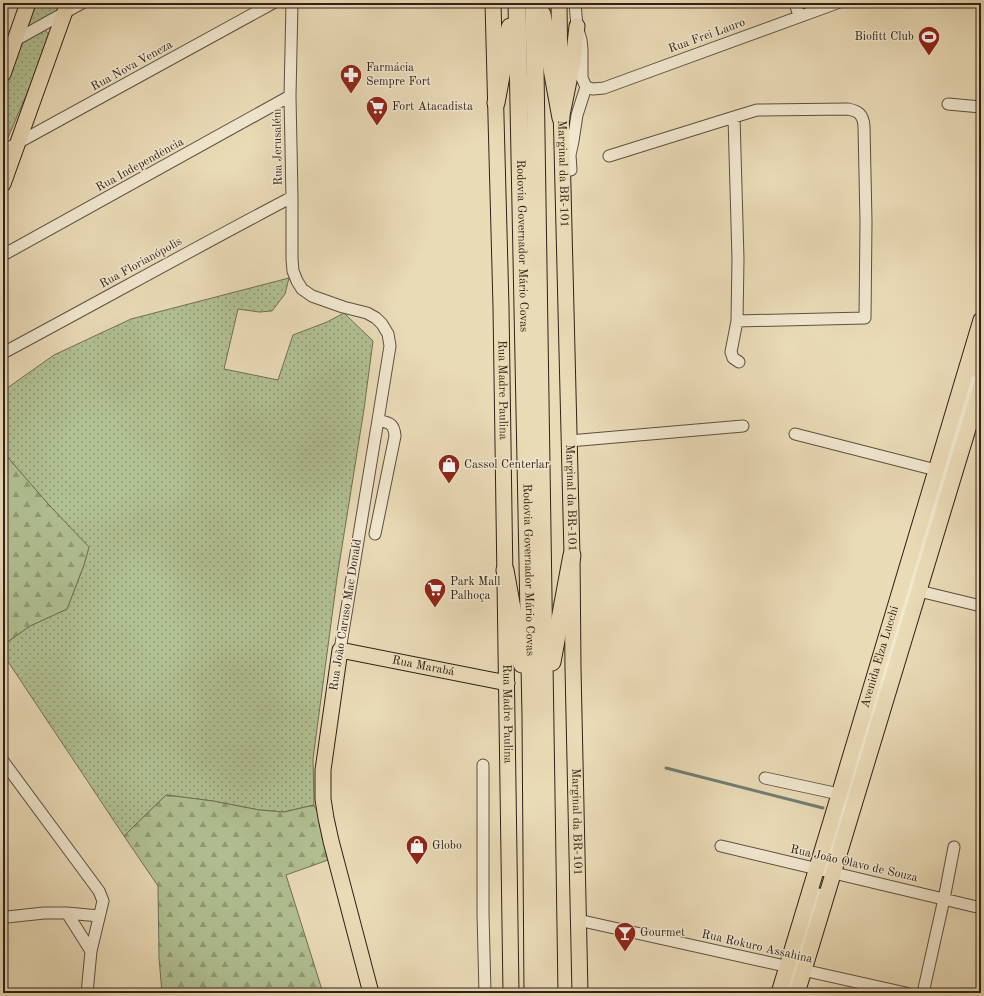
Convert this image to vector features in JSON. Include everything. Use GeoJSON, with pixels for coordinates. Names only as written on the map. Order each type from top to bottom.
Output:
{"type":"FeatureCollection","features":[{"type":"Feature","properties":{"kind":"highway"},"geometry":{"type":"LineString","coordinates":[[496,103],[516,3]]}},
{"type":"Feature","properties":{"kind":"highway","name":"Rodovia Governador Mário Covas"},"geometry":{"type":"LineString","coordinates":[[516,3],[531,716],[532,993]]}},
{"type":"Feature","properties":{"kind":"highway","name":"Rodovia Governador Mário Covas"},"geometry":{"type":"LineString","coordinates":[[534,3],[549,993]]}},
{"type":"Feature","properties":{"kind":"highway"},"geometry":{"type":"LineString","coordinates":[[540,3],[561,118]]}},
{"type":"Feature","properties":{"kind":"highway"},"geometry":{"type":"LineString","coordinates":[[545,698],[572,555]]}},
{"type":"Feature","properties":{"kind":"highway"},"geometry":{"type":"LineString","coordinates":[[505,570],[531,716]]}},
{"type":"Feature","properties":{"kind":"main road"},"geometry":{"type":"LineString","coordinates":[[3,74],[9,43],[28,3]]}},
{"type":"Feature","properties":{"kind":"main road","name":"Rua Madre Paulina"},"geometry":{"type":"LineString","coordinates":[[494,3],[501,307],[511,993]]}},
{"type":"Feature","properties":{"kind":"main road","name":"Marginal da BR-101"},"geometry":{"type":"LineString","coordinates":[[559,3],[572,555],[580,993]]}},
{"type":"Feature","properties":{"kind":"main road"},"geometry":{"type":"LineString","coordinates":[[3,184],[67,8]]}},
{"type":"Feature","properties":{"kind":"main road"},"geometry":{"type":"LineString","coordinates":[[561,118],[573,61],[577,26]]}},
{"type":"Feature","properties":{"kind":"main road","name":"Avenida Elza Lucchi"},"geometry":{"type":"LineString","coordinates":[[826,871],[839,794],[936,470],[974,369],[981,320]]}},
{"type":"Feature","properties":{"kind":"main road","name":"Avenida Elza Lucchi"},"geometry":{"type":"LineString","coordinates":[[779,993],[796,969],[826,871],[919,591],[981,386]]}},
{"type":"Feature","properties":{"kind":"main road","name":"Rua Marabá"},"geometry":{"type":"LineString","coordinates":[[340,650],[506,683]]}},
{"type":"Feature","properties":{"kind":"main road","name":"Rua João Caruso Mac Donald"},"geometry":{"type":"LineString","coordinates":[[340,650],[323,770],[323,799],[331,841],[371,993]]}},
{"type":"Feature","properties":{"kind":"main road","name":"Avenida Elza Lucchi"},"geometry":{"type":"LineString","coordinates":[[796,969],[797,993]]}},
{"type":"Feature","properties":{"kind":"street"},"geometry":{"type":"LineString","coordinates":[[9,43],[67,8],[82,3]]}},
{"type":"Feature","properties":{"kind":"street","name":"Rua Nova Veneza"},"geometry":{"type":"LineString","coordinates":[[3,151],[273,3]]}},
{"type":"Feature","properties":{"kind":"street","name":"Rua Jerusalém"},"geometry":{"type":"LineString","coordinates":[[292,3],[290,96],[292,259],[293,271],[302,289]]}},
{"type":"Feature","properties":{"kind":"street"},"geometry":{"type":"LineString","coordinates":[[571,170],[570,155],[577,115],[586,87],[582,78],[582,49],[577,26],[575,3]]}},
{"type":"Feature","properties":{"kind":"street"},"geometry":{"type":"LineString","coordinates":[[794,3],[799,16]]}},
{"type":"Feature","properties":{"kind":"street","name":"Rua Frei Lauro"},"geometry":{"type":"LineString","coordinates":[[586,87],[593,89],[604,88],[837,3]]}},
{"type":"Feature","properties":{"kind":"street","name":"Rua Independência"},"geometry":{"type":"LineString","coordinates":[[3,255],[290,96]]}},
{"type":"Feature","properties":{"kind":"street"},"geometry":{"type":"LineString","coordinates":[[948,104],[981,107]]}},
{"type":"Feature","properties":{"kind":"street"},"geometry":{"type":"LineString","coordinates":[[609,156],[757,110],[848,109],[855,110],[859,113],[862,117],[864,126],[866,198],[865,318],[737,321]]}},
{"type":"Feature","properties":{"kind":"street"},"geometry":{"type":"LineString","coordinates":[[734,117],[738,259],[737,321],[731,352],[733,358],[739,362]]}},
{"type":"Feature","properties":{"kind":"street","name":"Rua Florianópolis"},"geometry":{"type":"LineString","coordinates":[[3,353],[292,197]]}},
{"type":"Feature","properties":{"kind":"street","name":"Rua João Caruso Mac Donald"},"geometry":{"type":"LineString","coordinates":[[302,289],[312,296],[343,307],[367,313],[376,318],[388,334],[390,346],[340,650]]}},
{"type":"Feature","properties":{"kind":"street"},"geometry":{"type":"LineString","coordinates":[[826,871],[974,369],[981,351]]}},
{"type":"Feature","properties":{"kind":"street"},"geometry":{"type":"LineString","coordinates":[[375,534],[395,436],[395,429],[389,423],[378,420]]}},
{"type":"Feature","properties":{"kind":"street"},"geometry":{"type":"LineString","coordinates":[[569,441],[743,426]]}},
{"type":"Feature","properties":{"kind":"street"},"geometry":{"type":"LineString","coordinates":[[795,434],[936,470]]}},
{"type":"Feature","properties":{"kind":"street"},"geometry":{"type":"LineString","coordinates":[[919,591],[981,606]]}},
{"type":"Feature","properties":{"kind":"street"},"geometry":{"type":"LineString","coordinates":[[3,761],[98,891],[103,902],[91,951],[87,993]]}},
{"type":"Feature","properties":{"kind":"street"},"geometry":{"type":"LineString","coordinates":[[483,765],[484,993]]}},
{"type":"Feature","properties":{"kind":"street"},"geometry":{"type":"LineString","coordinates":[[765,778],[839,794]]}},
{"type":"Feature","properties":{"kind":"street","name":"Rua João Olavo de Souza"},"geometry":{"type":"LineString","coordinates":[[721,846],[981,908]]}},
{"type":"Feature","properties":{"kind":"street"},"geometry":{"type":"LineString","coordinates":[[923,993],[954,847]]}},
{"type":"Feature","properties":{"kind":"street"},"geometry":{"type":"LineString","coordinates":[[3,915],[67,913],[99,916]]}},
{"type":"Feature","properties":{"kind":"street"},"geometry":{"type":"LineString","coordinates":[[67,913],[91,951]]}},
{"type":"Feature","properties":{"kind":"street","name":"Rua Rokuro Assahina"},"geometry":{"type":"LineString","coordinates":[[578,920],[906,993]]}},
{"type":"Feature","properties":{"kind":"street"},"geometry":{"type":"LineString","coordinates":[[789,993],[796,969]]}},
{"type":"Feature","properties":{"kind":"green space"},"geometry":{"type":"Polygon","coordinates":[[[31,3],[63,3],[61,8],[57,11],[25,29],[31,3]]]}},
{"type":"Feature","properties":{"kind":"green space"},"geometry":{"type":"Polygon","coordinates":[[[43,29],[50,37],[47,46],[7,140],[3,141],[3,86],[18,44],[43,29]]]}},
{"type":"Feature","properties":{"kind":"green space"},"geometry":{"type":"Polygon","coordinates":[[[289,278],[285,294],[272,311],[259,312],[238,309],[224,369],[278,380],[293,335],[327,322],[344,313],[373,341],[364,409],[337,578],[313,759],[314,805],[284,812],[259,810],[213,801],[166,795],[124,836],[3,654],[3,645],[30,626],[67,609],[84,565],[88,550],[3,452],[3,391],[54,355],[131,319],[289,278]]]}},
{"type":"Feature","properties":{"kind":"green space"},"geometry":{"type":"Polygon","coordinates":[[[3,452],[49,505],[89,547],[84,565],[67,609],[30,626],[3,645],[3,452]]]}},
{"type":"Feature","properties":{"kind":"green space"},"geometry":{"type":"Polygon","coordinates":[[[166,795],[213,801],[259,810],[284,812],[314,805],[318,813],[328,860],[286,875],[323,993],[162,993],[159,958],[158,886],[124,836],[166,795]]]}},
{"type":"Feature","properties":{"kind":"waterway"},"geometry":{"type":"LineString","coordinates":[[666,768],[823,808]]}},
{"type":"Feature","properties":{"kind":"place","name":"Biofitt Club"},"geometry":{"type":"Point","coordinates":[929,56]}},
{"type":"Feature","properties":{"kind":"place","name":"Farmácia Sempre Fort"},"geometry":{"type":"Point","coordinates":[351,94]}},
{"type":"Feature","properties":{"kind":"place","name":"Fort Atacadista"},"geometry":{"type":"Point","coordinates":[377,126]}},
{"type":"Feature","properties":{"kind":"place","name":"Cassol Centerlar"},"geometry":{"type":"Point","coordinates":[449,484]}},
{"type":"Feature","properties":{"kind":"place","name":"Park Mall Palhoça"},"geometry":{"type":"Point","coordinates":[435,608]}},
{"type":"Feature","properties":{"kind":"place","name":"Globo"},"geometry":{"type":"Point","coordinates":[417,866]}},
{"type":"Feature","properties":{"kind":"place","name":"Gourmet"},"geometry":{"type":"Point","coordinates":[625,952]}}]}
